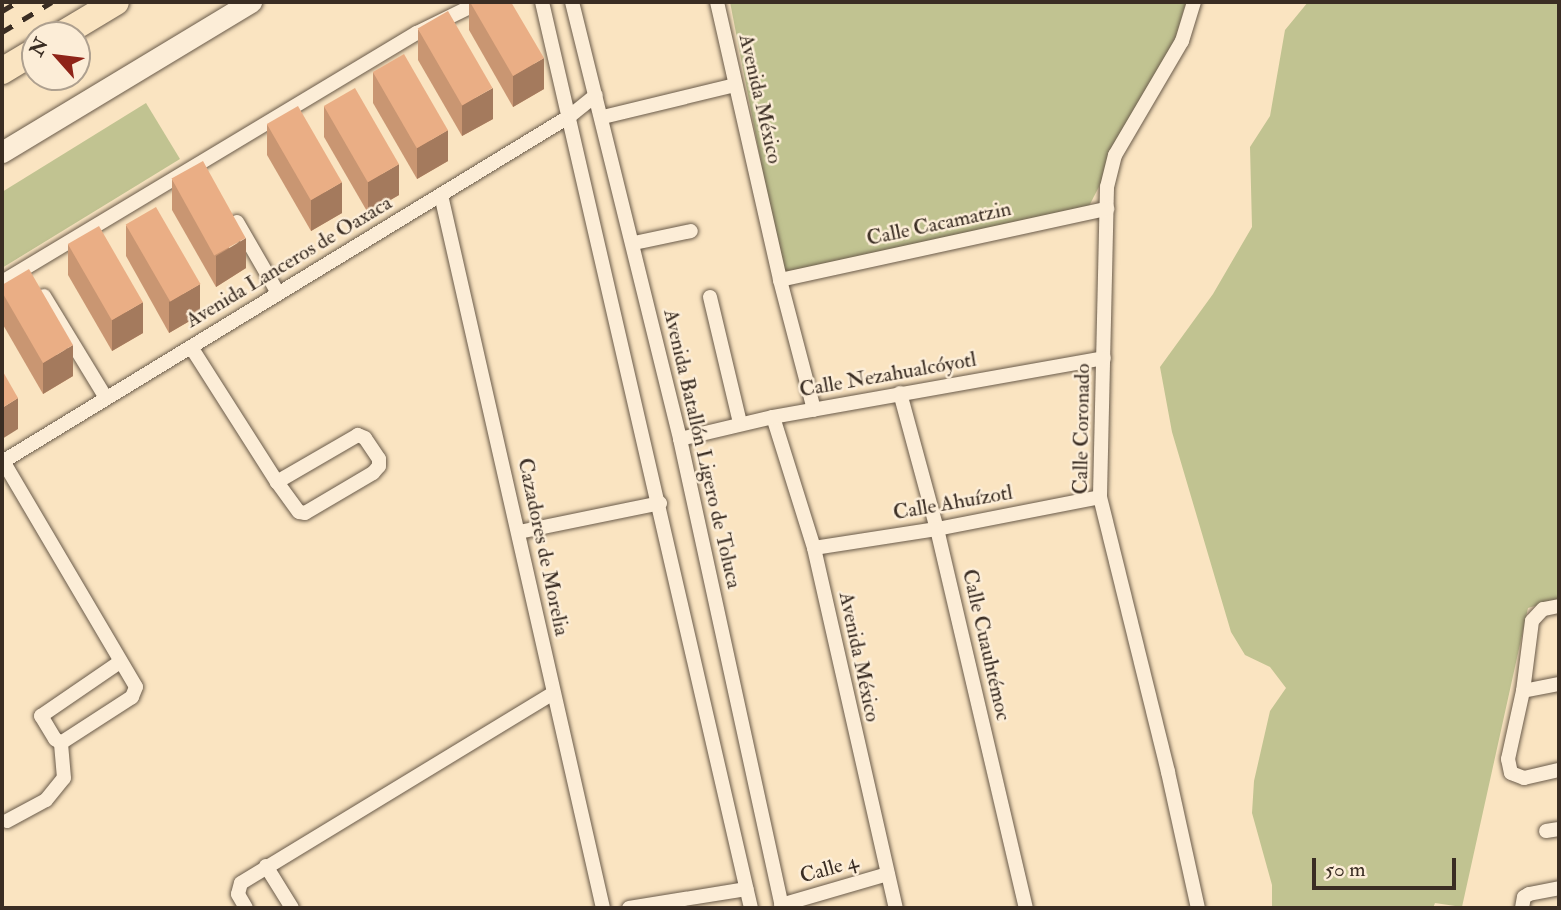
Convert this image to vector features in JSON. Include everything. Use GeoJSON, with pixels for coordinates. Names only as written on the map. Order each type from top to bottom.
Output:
{"type":"FeatureCollection","features":[{"type":"Feature","properties":{"kind":"highway"},"geometry":{"type":"LineString","coordinates":[[84,21],[116,2]]}},
{"type":"Feature","properties":{"kind":"highway"},"geometry":{"type":"LineString","coordinates":[[2,71],[21,59]]}},
{"type":"Feature","properties":{"kind":"main road"},"geometry":{"type":"LineString","coordinates":[[2,152],[251,2]]}},
{"type":"Feature","properties":{"kind":"street"},"geometry":{"type":"LineString","coordinates":[[2,282],[205,166],[417,33],[480,2]]}},
{"type":"Feature","properties":{"kind":"street"},"geometry":{"type":"LineString","coordinates":[[542,2],[660,503],[751,908]]}},
{"type":"Feature","properties":{"kind":"street","name":"Avenida Batallón Ligero de Toluca"},"geometry":{"type":"LineString","coordinates":[[572,2],[603,117],[680,439],[781,907]]}},
{"type":"Feature","properties":{"kind":"street","name":"Avenida México"},"geometry":{"type":"LineString","coordinates":[[717,2],[780,280],[814,410]]}},
{"type":"Feature","properties":{"kind":"street","name":"Calle Coronado"},"geometry":{"type":"LineString","coordinates":[[1194,2],[1182,41],[1115,155],[1107,187],[1100,497],[1168,772],[1198,908]]}},
{"type":"Feature","properties":{"kind":"street"},"geometry":{"type":"LineString","coordinates":[[603,117],[735,85]]}},
{"type":"Feature","properties":{"kind":"street","name":"Avenida Lanceros de Oaxaca"},"geometry":{"type":"LineString","coordinates":[[2,462],[570,116],[597,95]]}},
{"type":"Feature","properties":{"kind":"street","name":"Cazadores de Morelia"},"geometry":{"type":"LineString","coordinates":[[441,194],[603,908]]}},
{"type":"Feature","properties":{"kind":"street"},"geometry":{"type":"LineString","coordinates":[[229,208],[278,293]]}},
{"type":"Feature","properties":{"kind":"street","name":"Calle Cacamatzin"},"geometry":{"type":"LineString","coordinates":[[780,280],[1107,209]]}},
{"type":"Feature","properties":{"kind":"street"},"geometry":{"type":"LineString","coordinates":[[634,243],[691,231]]}},
{"type":"Feature","properties":{"kind":"street"},"geometry":{"type":"LineString","coordinates":[[27,267],[106,398]]}},
{"type":"Feature","properties":{"kind":"street"},"geometry":{"type":"LineString","coordinates":[[710,297],[740,424]]}},
{"type":"Feature","properties":{"kind":"street"},"geometry":{"type":"LineString","coordinates":[[191,347],[277,482],[296,509],[305,513],[373,472],[379,466],[379,459],[365,438],[358,435],[277,482]]}},
{"type":"Feature","properties":{"kind":"street","name":"Calle Nezahualcóyotl"},"geometry":{"type":"LineString","coordinates":[[680,439],[773,416],[1104,358]]}},
{"type":"Feature","properties":{"kind":"street","name":"Calle Cuauhtémoc"},"geometry":{"type":"LineString","coordinates":[[900,393],[937,529],[1026,908]]}},
{"type":"Feature","properties":{"kind":"street","name":"Avenida México"},"geometry":{"type":"LineString","coordinates":[[773,416],[814,548],[896,908]]}},
{"type":"Feature","properties":{"kind":"street"},"geometry":{"type":"LineString","coordinates":[[2,462],[135,683],[135,694],[61,743]]}},
{"type":"Feature","properties":{"kind":"street","name":"Calle Ahuízotl"},"geometry":{"type":"LineString","coordinates":[[814,548],[937,529],[1100,497]]}},
{"type":"Feature","properties":{"kind":"street"},"geometry":{"type":"LineString","coordinates":[[519,532],[660,503]]}},
{"type":"Feature","properties":{"kind":"street"},"geometry":{"type":"LineString","coordinates":[[1559,606],[1543,609],[1532,621],[1523,691],[1508,760],[1511,772],[1524,778],[1559,770]]}},
{"type":"Feature","properties":{"kind":"street"},"geometry":{"type":"LineString","coordinates":[[61,743],[55,739],[41,716],[120,662]]}},
{"type":"Feature","properties":{"kind":"street"},"geometry":{"type":"LineString","coordinates":[[1523,691],[1559,684]]}},
{"type":"Feature","properties":{"kind":"street"},"geometry":{"type":"LineString","coordinates":[[246,908],[238,894],[238,887],[266,866],[553,693]]}},
{"type":"Feature","properties":{"kind":"street"},"geometry":{"type":"LineString","coordinates":[[7,821],[46,800],[57,790],[64,778],[61,743]]}},
{"type":"Feature","properties":{"kind":"street"},"geometry":{"type":"LineString","coordinates":[[266,866],[292,908]]}},
{"type":"Feature","properties":{"kind":"street","name":"Calle 4"},"geometry":{"type":"LineString","coordinates":[[781,907],[888,874]]}},
{"type":"Feature","properties":{"kind":"street"},"geometry":{"type":"LineString","coordinates":[[1523,903],[1559,888]]}},
{"type":"Feature","properties":{"kind":"street"},"geometry":{"type":"LineString","coordinates":[[629,908],[746,889]]}},
{"type":"Feature","properties":{"kind":"green space"},"geometry":{"type":"Polygon","coordinates":[[[730,2],[1186,2],[1175,40],[1088,208],[783,276],[730,2]]]}},
{"type":"Feature","properties":{"kind":"green space"},"geometry":{"type":"Polygon","coordinates":[[[1308,2],[1559,2],[1559,599],[1528,608],[1462,907],[1435,903],[1433,908],[1272,908],[1272,885],[1252,813],[1254,781],[1270,711],[1286,688],[1270,667],[1245,655],[1231,632],[1172,432],[1160,367],[1213,294],[1252,227],[1250,147],[1270,116],[1285,30],[1308,2]]]}},
{"type":"Feature","properties":{"kind":"green space"},"geometry":{"type":"Polygon","coordinates":[[[146,103],[180,159],[2,268],[2,192],[146,103]]]}},
{"type":"Feature","properties":{"kind":"building"},"geometry":{"type":"Polygon","coordinates":[[[470,2],[511,2],[544,58],[513,76],[470,2]]]}},
{"type":"Feature","properties":{"kind":"building"},"geometry":{"type":"Polygon","coordinates":[[[448,11],[492,88],[462,106],[418,28],[448,11]]]}},
{"type":"Feature","properties":{"kind":"building"},"geometry":{"type":"Polygon","coordinates":[[[404,54],[448,130],[417,148],[373,72],[404,54]]]}},
{"type":"Feature","properties":{"kind":"building"},"geometry":{"type":"Polygon","coordinates":[[[355,88],[399,164],[368,182],[324,106],[355,88]]]}},
{"type":"Feature","properties":{"kind":"building"},"geometry":{"type":"Polygon","coordinates":[[[298,106],[342,182],[311,200],[267,124],[298,106]]]}},
{"type":"Feature","properties":{"kind":"building"},"geometry":{"type":"Polygon","coordinates":[[[203,161],[246,238],[214,255],[172,178],[203,161]]]}},
{"type":"Feature","properties":{"kind":"building"},"geometry":{"type":"Polygon","coordinates":[[[156,207],[200,284],[170,302],[126,224],[156,207]]]}},
{"type":"Feature","properties":{"kind":"building"},"geometry":{"type":"Polygon","coordinates":[[[99,226],[143,302],[112,320],[68,244],[99,226]]]}},
{"type":"Feature","properties":{"kind":"building"},"geometry":{"type":"Polygon","coordinates":[[[29,269],[73,345],[43,363],[2,292],[2,285],[29,269]]]}},
{"type":"Feature","properties":{"kind":"building"},"geometry":{"type":"Polygon","coordinates":[[[2,370],[18,398],[2,408],[2,370]]]}},
{"type":"Feature","properties":{"kind":"railway"},"geometry":{"type":"LineString","coordinates":[[2,11],[17,2]]}},
{"type":"Feature","properties":{"kind":"railway"},"geometry":{"type":"LineString","coordinates":[[2,32],[52,2]]}}]}
